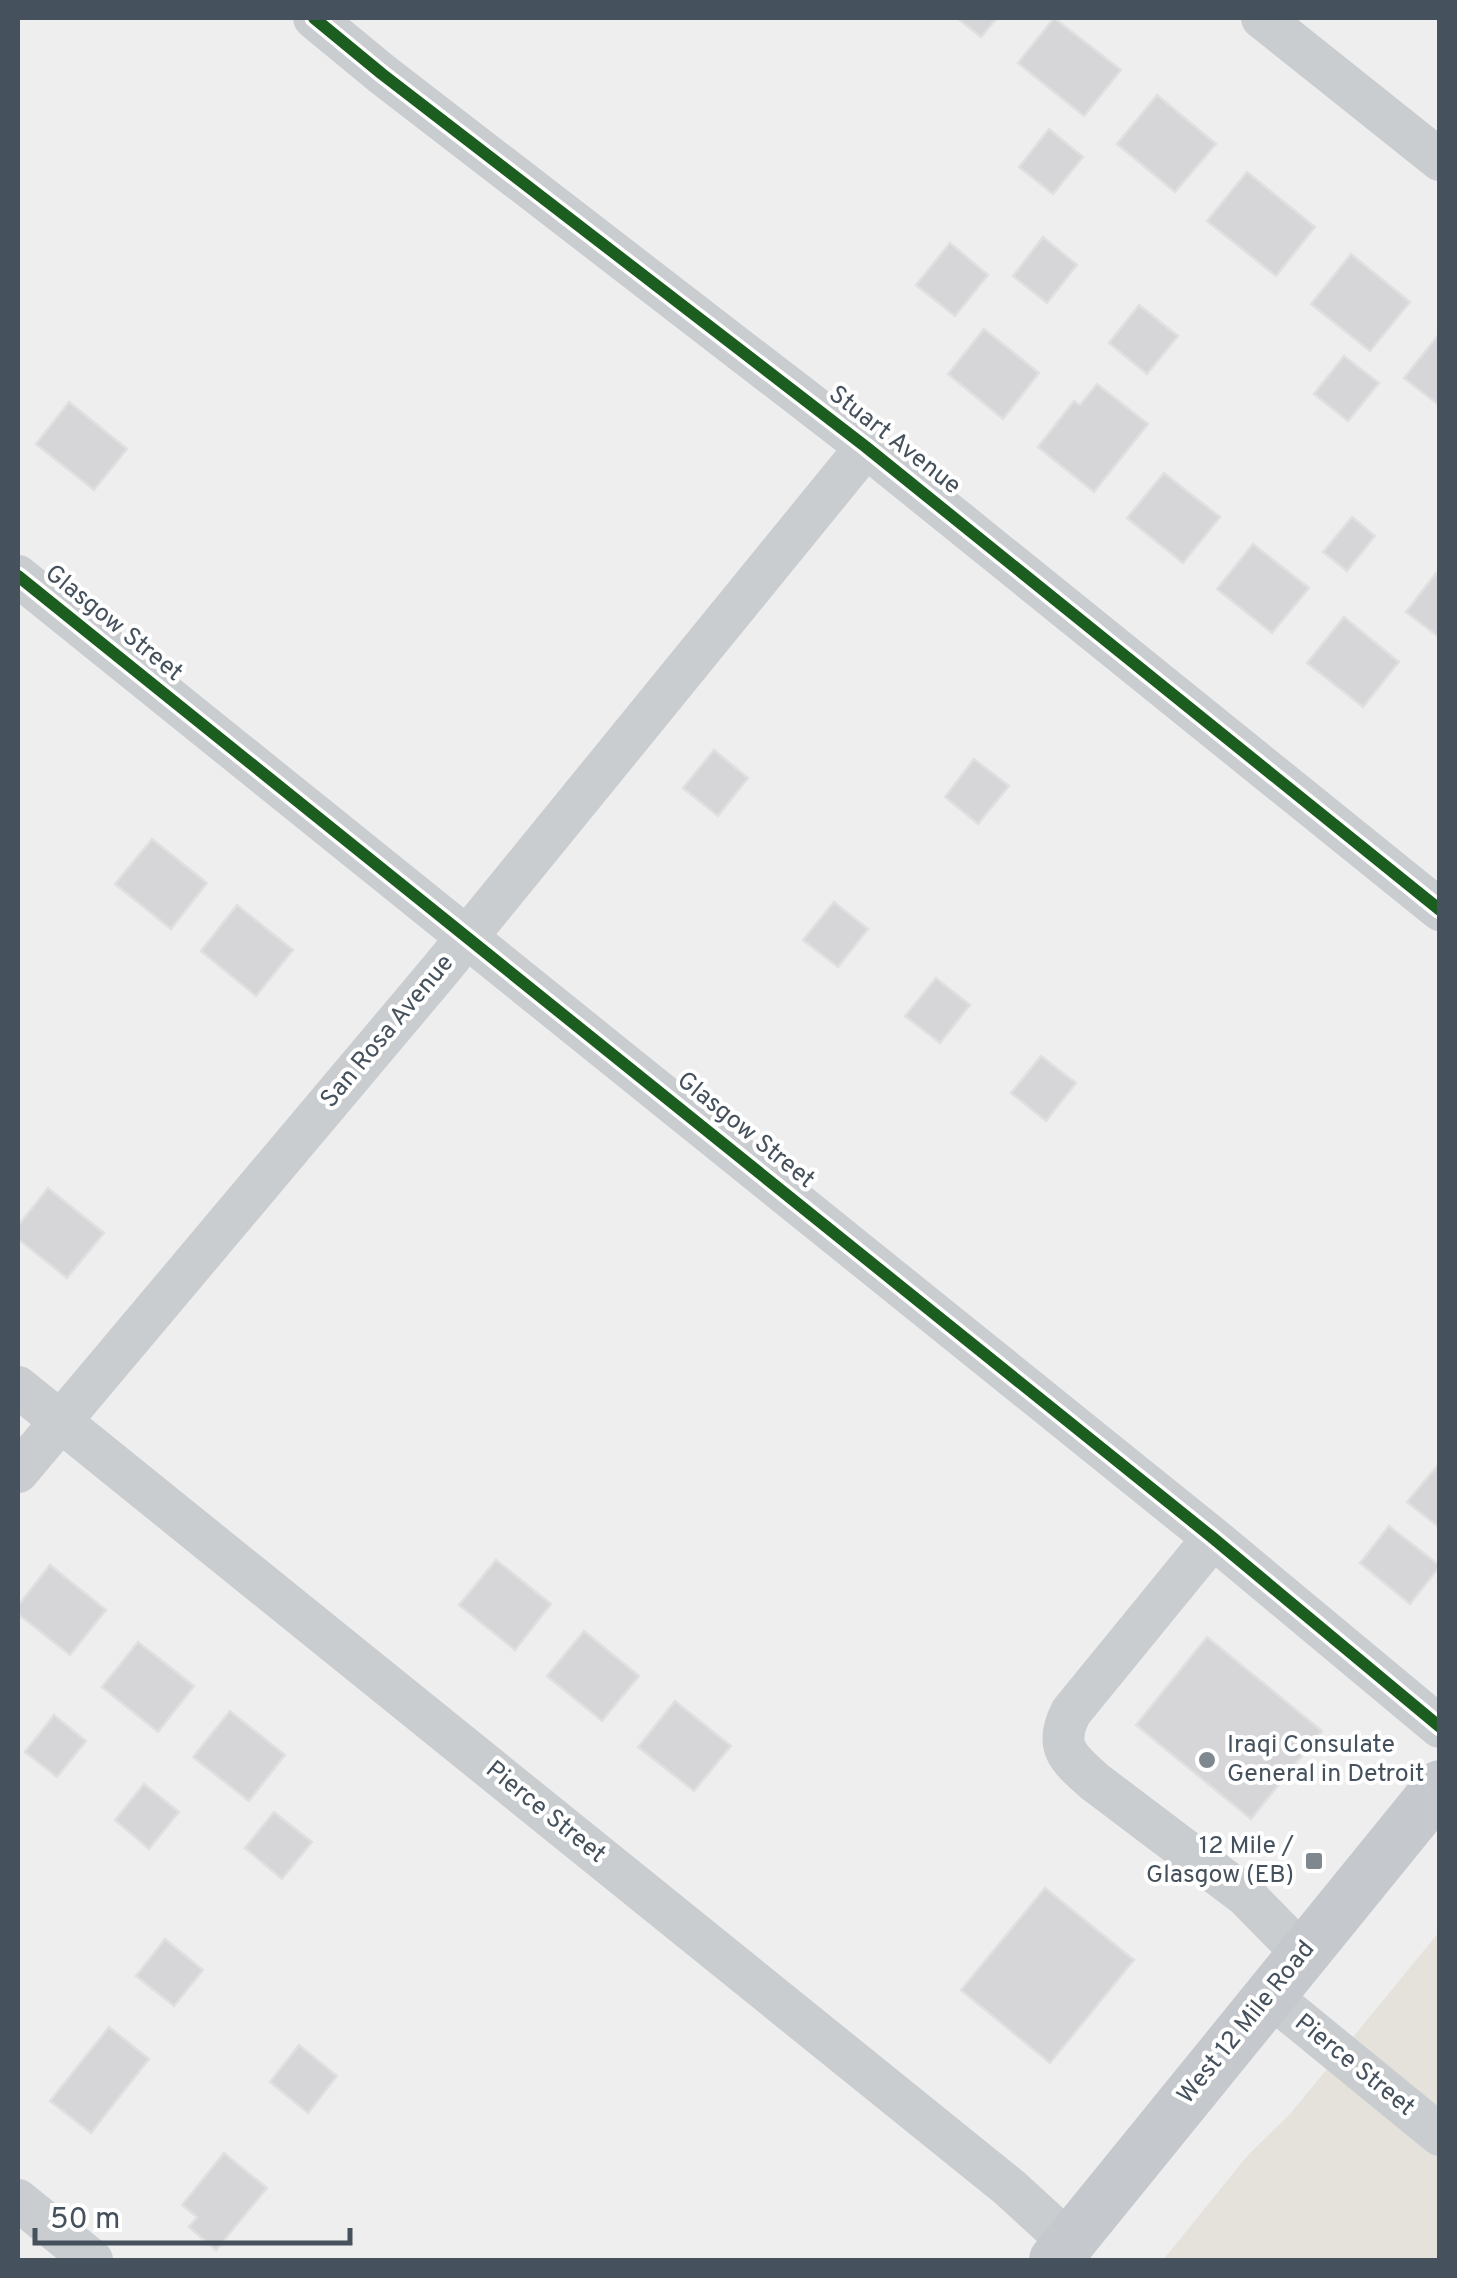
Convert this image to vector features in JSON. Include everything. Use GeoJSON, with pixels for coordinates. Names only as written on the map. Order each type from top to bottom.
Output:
{"type":"FeatureCollection","features":[{"type":"Feature","properties":{"kind":"main road","name":"West 12 Mile Road"},"geometry":{"type":"LineString","coordinates":[[1063,2252],[1440,1786]]}},
{"type":"Feature","properties":{"kind":"street","name":"Stuart Avenue"},"geometry":{"type":"LineString","coordinates":[[314,18],[866,447],[1440,910]]}},
{"type":"Feature","properties":{"kind":"street"},"geometry":{"type":"LineString","coordinates":[[1262,18],[1440,160]]}},
{"type":"Feature","properties":{"kind":"street","name":"San Rosa Avenue"},"geometry":{"type":"LineString","coordinates":[[18,1472],[468,936],[866,447]]}},
{"type":"Feature","properties":{"kind":"street","name":"Glasgow Street"},"geometry":{"type":"LineString","coordinates":[[18,576],[1213,1538],[1440,1727]]}},
{"type":"Feature","properties":{"kind":"street","name":"Pierce Street"},"geometry":{"type":"LineString","coordinates":[[18,1387],[1010,2188],[1063,2252]]}},
{"type":"Feature","properties":{"kind":"street"},"geometry":{"type":"LineString","coordinates":[[1213,1538],[1072,1712],[1062,1730],[1064,1748],[1096,1782],[1246,1896],[1303,1954]]}},
{"type":"Feature","properties":{"kind":"street","name":"Pierce Street"},"geometry":{"type":"LineString","coordinates":[[1270,1996],[1440,2135]]}},
{"type":"Feature","properties":{"kind":"street"},"geometry":{"type":"LineString","coordinates":[[18,2200],[92,2260]]}},
{"type":"Feature","properties":{"kind":"shaded area"},"geometry":{"type":"Polygon","coordinates":[[[1439,1932],[1439,2260],[1163,2260],[1248,2155],[1291,2113],[1439,1932]]]}},
{"type":"Feature","properties":{"kind":"building"},"geometry":{"type":"Polygon","coordinates":[[[957,18],[997,18],[981,37],[957,18]]]}},
{"type":"Feature","properties":{"kind":"building"},"geometry":{"type":"Polygon","coordinates":[[[1054,18],[1121,70],[1084,116],[1018,63],[1054,18]]]}},
{"type":"Feature","properties":{"kind":"building"},"geometry":{"type":"Polygon","coordinates":[[[1157,95],[1216,144],[1175,192],[1117,144],[1157,95]]]}},
{"type":"Feature","properties":{"kind":"building"},"geometry":{"type":"Polygon","coordinates":[[[1049,129],[1083,157],[1053,194],[1019,167],[1049,129]]]}},
{"type":"Feature","properties":{"kind":"building"},"geometry":{"type":"Polygon","coordinates":[[[1247,172],[1315,227],[1276,276],[1207,221],[1247,172]]]}},
{"type":"Feature","properties":{"kind":"building"},"geometry":{"type":"Polygon","coordinates":[[[1043,237],[1077,265],[1047,303],[1013,276],[1043,237]]]}},
{"type":"Feature","properties":{"kind":"building"},"geometry":{"type":"Polygon","coordinates":[[[950,243],[988,275],[955,316],[916,285],[950,243]]]}},
{"type":"Feature","properties":{"kind":"building"},"geometry":{"type":"Polygon","coordinates":[[[1351,254],[1410,302],[1370,351],[1311,304],[1351,254]]]}},
{"type":"Feature","properties":{"kind":"building"},"geometry":{"type":"Polygon","coordinates":[[[1139,305],[1178,336],[1147,374],[1109,343],[1139,305]]]}},
{"type":"Feature","properties":{"kind":"building"},"geometry":{"type":"Polygon","coordinates":[[[984,329],[1039,373],[1003,419],[948,374],[984,329]]]}},
{"type":"Feature","properties":{"kind":"building"},"geometry":{"type":"Polygon","coordinates":[[[1440,333],[1440,406],[1404,378],[1440,333]]]}},
{"type":"Feature","properties":{"kind":"building"},"geometry":{"type":"Polygon","coordinates":[[[1344,356],[1379,383],[1348,421],[1314,394],[1344,356]]]}},
{"type":"Feature","properties":{"kind":"building"},"geometry":{"type":"Polygon","coordinates":[[[1097,384],[1148,424],[1094,492],[1038,447],[1074,401],[1080,405],[1097,384]]]}},
{"type":"Feature","properties":{"kind":"building"},"geometry":{"type":"Polygon","coordinates":[[[69,402],[127,449],[94,490],[36,444],[69,402]]]}},
{"type":"Feature","properties":{"kind":"building"},"geometry":{"type":"Polygon","coordinates":[[[1164,473],[1220,517],[1183,563],[1127,518],[1164,473]]]}},
{"type":"Feature","properties":{"kind":"building"},"geometry":{"type":"Polygon","coordinates":[[[1352,517],[1375,536],[1347,571],[1323,552],[1352,517]]]}},
{"type":"Feature","properties":{"kind":"building"},"geometry":{"type":"Polygon","coordinates":[[[1253,544],[1309,588],[1272,633],[1217,589],[1253,544]]]}},
{"type":"Feature","properties":{"kind":"building"},"geometry":{"type":"Polygon","coordinates":[[[1436,573],[1440,576],[1440,638],[1406,612],[1436,573]]]}},
{"type":"Feature","properties":{"kind":"building"},"geometry":{"type":"Polygon","coordinates":[[[1344,617],[1399,662],[1363,707],[1307,663],[1344,617]]]}},
{"type":"Feature","properties":{"kind":"building"},"geometry":{"type":"Polygon","coordinates":[[[714,750],[748,778],[718,816],[683,788],[714,750]]]}},
{"type":"Feature","properties":{"kind":"building"},"geometry":{"type":"Polygon","coordinates":[[[974,759],[1009,786],[978,824],[945,797],[974,759]]]}},
{"type":"Feature","properties":{"kind":"building"},"geometry":{"type":"Polygon","coordinates":[[[152,839],[207,883],[171,929],[115,884],[152,839]]]}},
{"type":"Feature","properties":{"kind":"building"},"geometry":{"type":"Polygon","coordinates":[[[834,902],[868,929],[838,967],[803,940],[834,902]]]}},
{"type":"Feature","properties":{"kind":"building"},"geometry":{"type":"Polygon","coordinates":[[[237,905],[293,950],[256,996],[201,951],[237,905]]]}},
{"type":"Feature","properties":{"kind":"building"},"geometry":{"type":"Polygon","coordinates":[[[936,978],[970,1005],[940,1043],[905,1016],[936,978]]]}},
{"type":"Feature","properties":{"kind":"building"},"geometry":{"type":"Polygon","coordinates":[[[1041,1056],[1076,1083],[1046,1121],[1011,1093],[1041,1056]]]}},
{"type":"Feature","properties":{"kind":"building"},"geometry":{"type":"Polygon","coordinates":[[[48,1188],[104,1233],[67,1278],[18,1239],[18,1226],[48,1188]]]}},
{"type":"Feature","properties":{"kind":"building"},"geometry":{"type":"Polygon","coordinates":[[[1440,1467],[1440,1528],[1407,1502],[1440,1467]]]}},
{"type":"Feature","properties":{"kind":"building"},"geometry":{"type":"Polygon","coordinates":[[[1389,1526],[1440,1566],[1410,1604],[1360,1563],[1389,1526]]]}},
{"type":"Feature","properties":{"kind":"building"},"geometry":{"type":"Polygon","coordinates":[[[496,1560],[551,1604],[515,1650],[459,1605],[496,1560]]]}},
{"type":"Feature","properties":{"kind":"building"},"geometry":{"type":"Polygon","coordinates":[[[50,1565],[106,1610],[70,1655],[18,1614],[18,1606],[50,1565]]]}},
{"type":"Feature","properties":{"kind":"building"},"geometry":{"type":"Polygon","coordinates":[[[584,1631],[639,1676],[602,1721],[547,1676],[584,1631]]]}},
{"type":"Feature","properties":{"kind":"building"},"geometry":{"type":"Polygon","coordinates":[[[1207,1637],[1322,1731],[1251,1819],[1136,1725],[1207,1637]]]}},
{"type":"Feature","properties":{"kind":"building"},"geometry":{"type":"Polygon","coordinates":[[[138,1642],[194,1686],[158,1732],[102,1687],[138,1642]]]}},
{"type":"Feature","properties":{"kind":"building"},"geometry":{"type":"Polygon","coordinates":[[[675,1701],[731,1746],[694,1791],[638,1747],[675,1701]]]}},
{"type":"Feature","properties":{"kind":"building"},"geometry":{"type":"Polygon","coordinates":[[[230,1711],[285,1755],[249,1801],[193,1757],[230,1711]]]}},
{"type":"Feature","properties":{"kind":"building"},"geometry":{"type":"Polygon","coordinates":[[[54,1715],[86,1741],[57,1777],[25,1752],[54,1715]]]}},
{"type":"Feature","properties":{"kind":"building"},"geometry":{"type":"Polygon","coordinates":[[[144,1784],[179,1812],[149,1849],[115,1820],[144,1784]]]}},
{"type":"Feature","properties":{"kind":"building"},"geometry":{"type":"Polygon","coordinates":[[[274,1812],[312,1842],[282,1879],[245,1848],[274,1812]]]}},
{"type":"Feature","properties":{"kind":"building"},"geometry":{"type":"Polygon","coordinates":[[[1045,1888],[1134,1960],[1050,2063],[961,1990],[1045,1888]]]}},
{"type":"Feature","properties":{"kind":"building"},"geometry":{"type":"Polygon","coordinates":[[[165,1939],[203,1970],[174,2006],[136,1976],[165,1939]]]}},
{"type":"Feature","properties":{"kind":"building"},"geometry":{"type":"Polygon","coordinates":[[[109,2027],[149,2059],[91,2133],[50,2101],[109,2027]]]}},
{"type":"Feature","properties":{"kind":"building"},"geometry":{"type":"Polygon","coordinates":[[[299,2045],[337,2076],[308,2113],[270,2082],[299,2045]]]}},
{"type":"Feature","properties":{"kind":"building"},"geometry":{"type":"Polygon","coordinates":[[[224,2153],[267,2188],[216,2250],[189,2227],[197,2217],[182,2205],[224,2153]]]}},
{"type":"Feature","properties":{"kind":"cycle path"},"geometry":{"type":"LineString","coordinates":[[314,18],[866,447],[1440,910]]}},
{"type":"Feature","properties":{"kind":"cycle path"},"geometry":{"type":"LineString","coordinates":[[18,576],[1213,1538],[1440,1727]]}},
{"type":"Feature","properties":{"kind":"place","name":"Iraqi Consulate General in Detroit"},"geometry":{"type":"Point","coordinates":[1207,1760]}},
{"type":"Feature","properties":{"kind":"place","name":"12 Mile / Glasgow (EB)"},"geometry":{"type":"Point","coordinates":[1314,1861]}}]}
